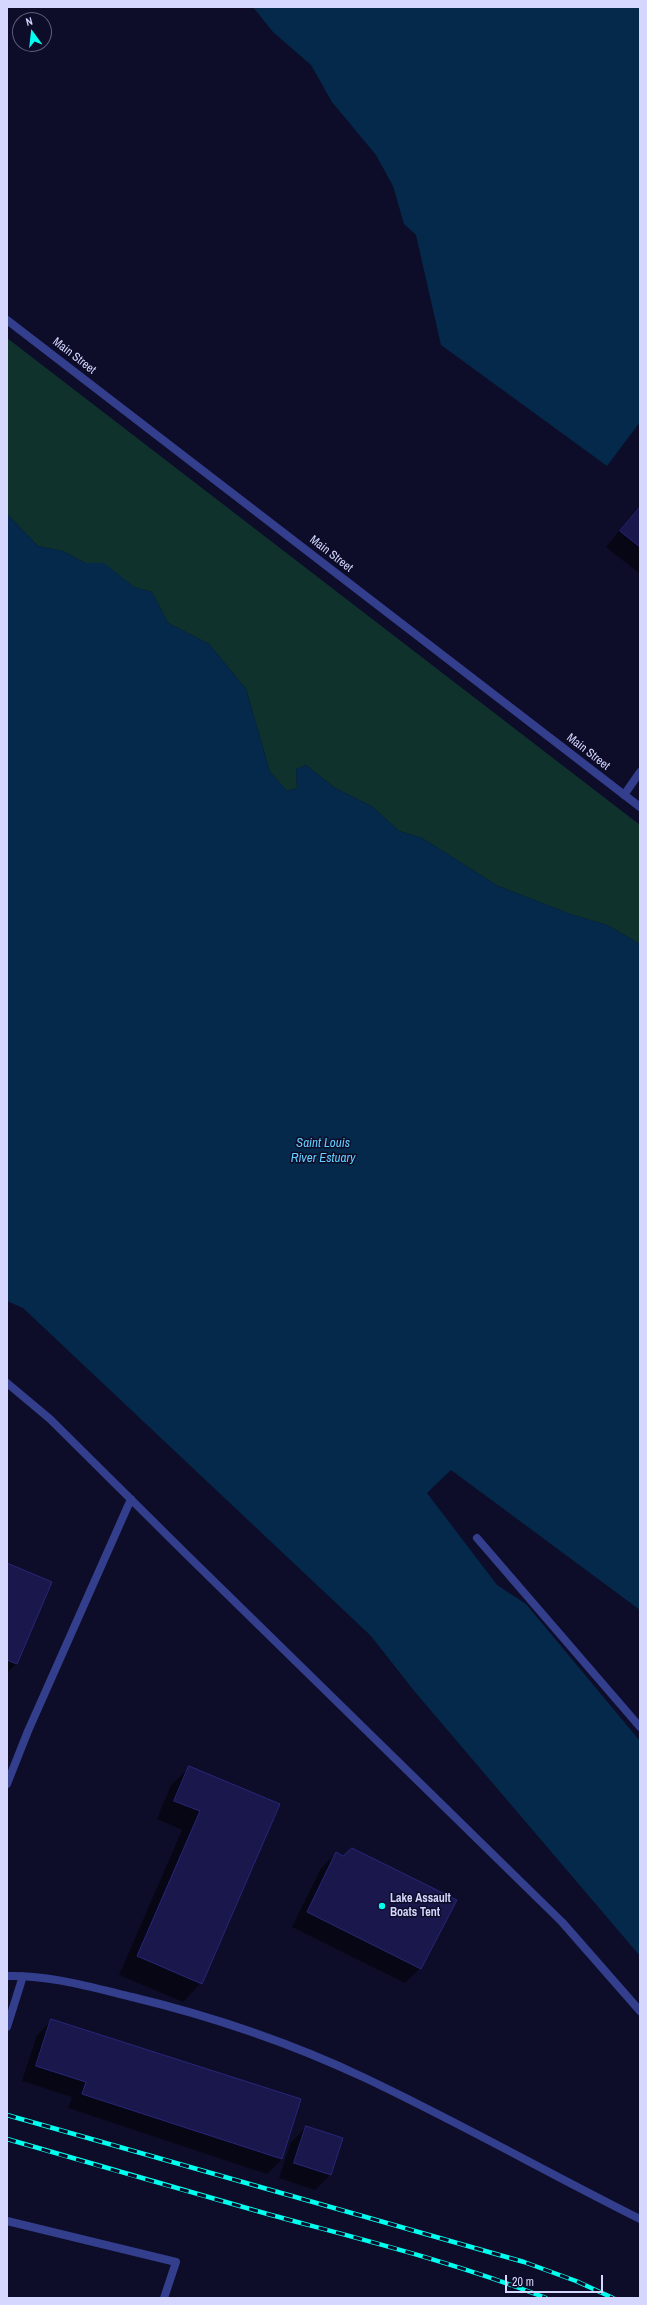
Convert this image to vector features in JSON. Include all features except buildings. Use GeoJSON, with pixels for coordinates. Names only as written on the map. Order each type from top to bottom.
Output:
{"type":"FeatureCollection","features":[{"type":"Feature","properties":{"kind":"street","name":"Main Street"},"geometry":{"type":"LineString","coordinates":[[7,320],[640,807]]}},
{"type":"Feature","properties":{"kind":"street"},"geometry":{"type":"LineString","coordinates":[[624,795],[640,772]]}},
{"type":"Feature","properties":{"kind":"street"},"geometry":{"type":"LineString","coordinates":[[7,1383],[50,1419],[562,1922],[640,2011]]}},
{"type":"Feature","properties":{"kind":"street"},"geometry":{"type":"LineString","coordinates":[[7,1784],[28,1731],[131,1499]]}},
{"type":"Feature","properties":{"kind":"street"},"geometry":{"type":"LineString","coordinates":[[477,1538],[640,1727]]}},
{"type":"Feature","properties":{"kind":"street"},"geometry":{"type":"LineString","coordinates":[[7,1976],[23,1976],[60,1980],[157,2003],[302,2051],[364,2077],[451,2120],[640,2219]]}},
{"type":"Feature","properties":{"kind":"street"},"geometry":{"type":"LineString","coordinates":[[7,2027],[23,1976]]}},
{"type":"Feature","properties":{"kind":"street"},"geometry":{"type":"LineString","coordinates":[[7,2221],[176,2262],[164,2298]]}},
{"type":"Feature","properties":{"kind":"green space"},"geometry":{"type":"Polygon","coordinates":[[[7,338],[640,825],[640,944],[607,925],[573,915],[498,886],[422,838],[399,831],[373,807],[335,788],[306,765],[296,769],[297,788],[287,791],[270,772],[246,689],[209,644],[168,623],[152,592],[134,587],[104,564],[85,563],[63,551],[38,546],[7,514],[7,338]]]}},
{"type":"Feature","properties":{"kind":"water"},"geometry":{"type":"Polygon","coordinates":[[[253,7],[640,7],[640,422],[607,466],[441,345],[416,235],[404,224],[393,186],[376,155],[332,102],[311,65],[273,32],[253,7]]]}},
{"type":"Feature","properties":{"kind":"water","name":"Saint Louis River Estuary"},"geometry":{"type":"Polygon","coordinates":[[[7,514],[38,546],[63,551],[85,563],[104,563],[134,587],[152,592],[168,623],[209,644],[246,689],[270,772],[287,791],[297,788],[296,769],[306,765],[335,788],[373,807],[399,831],[422,838],[498,886],[573,915],[607,925],[640,944],[640,1610],[451,1470],[427,1493],[497,1585],[526,1604],[640,1741],[640,1956],[415,1692],[371,1636],[23,1308],[7,1301],[7,514]]]}},
{"type":"Feature","properties":{"kind":"railway"},"geometry":{"type":"LineString","coordinates":[[7,2115],[524,2262],[576,2281],[613,2298]]}},
{"type":"Feature","properties":{"kind":"railway"},"geometry":{"type":"LineString","coordinates":[[7,2139],[444,2263],[512,2285],[546,2298]]}},
{"type":"Feature","properties":{"kind":"place","name":"Lake Assault Boats Tent"},"geometry":{"type":"Point","coordinates":[382,1906]}}]}
